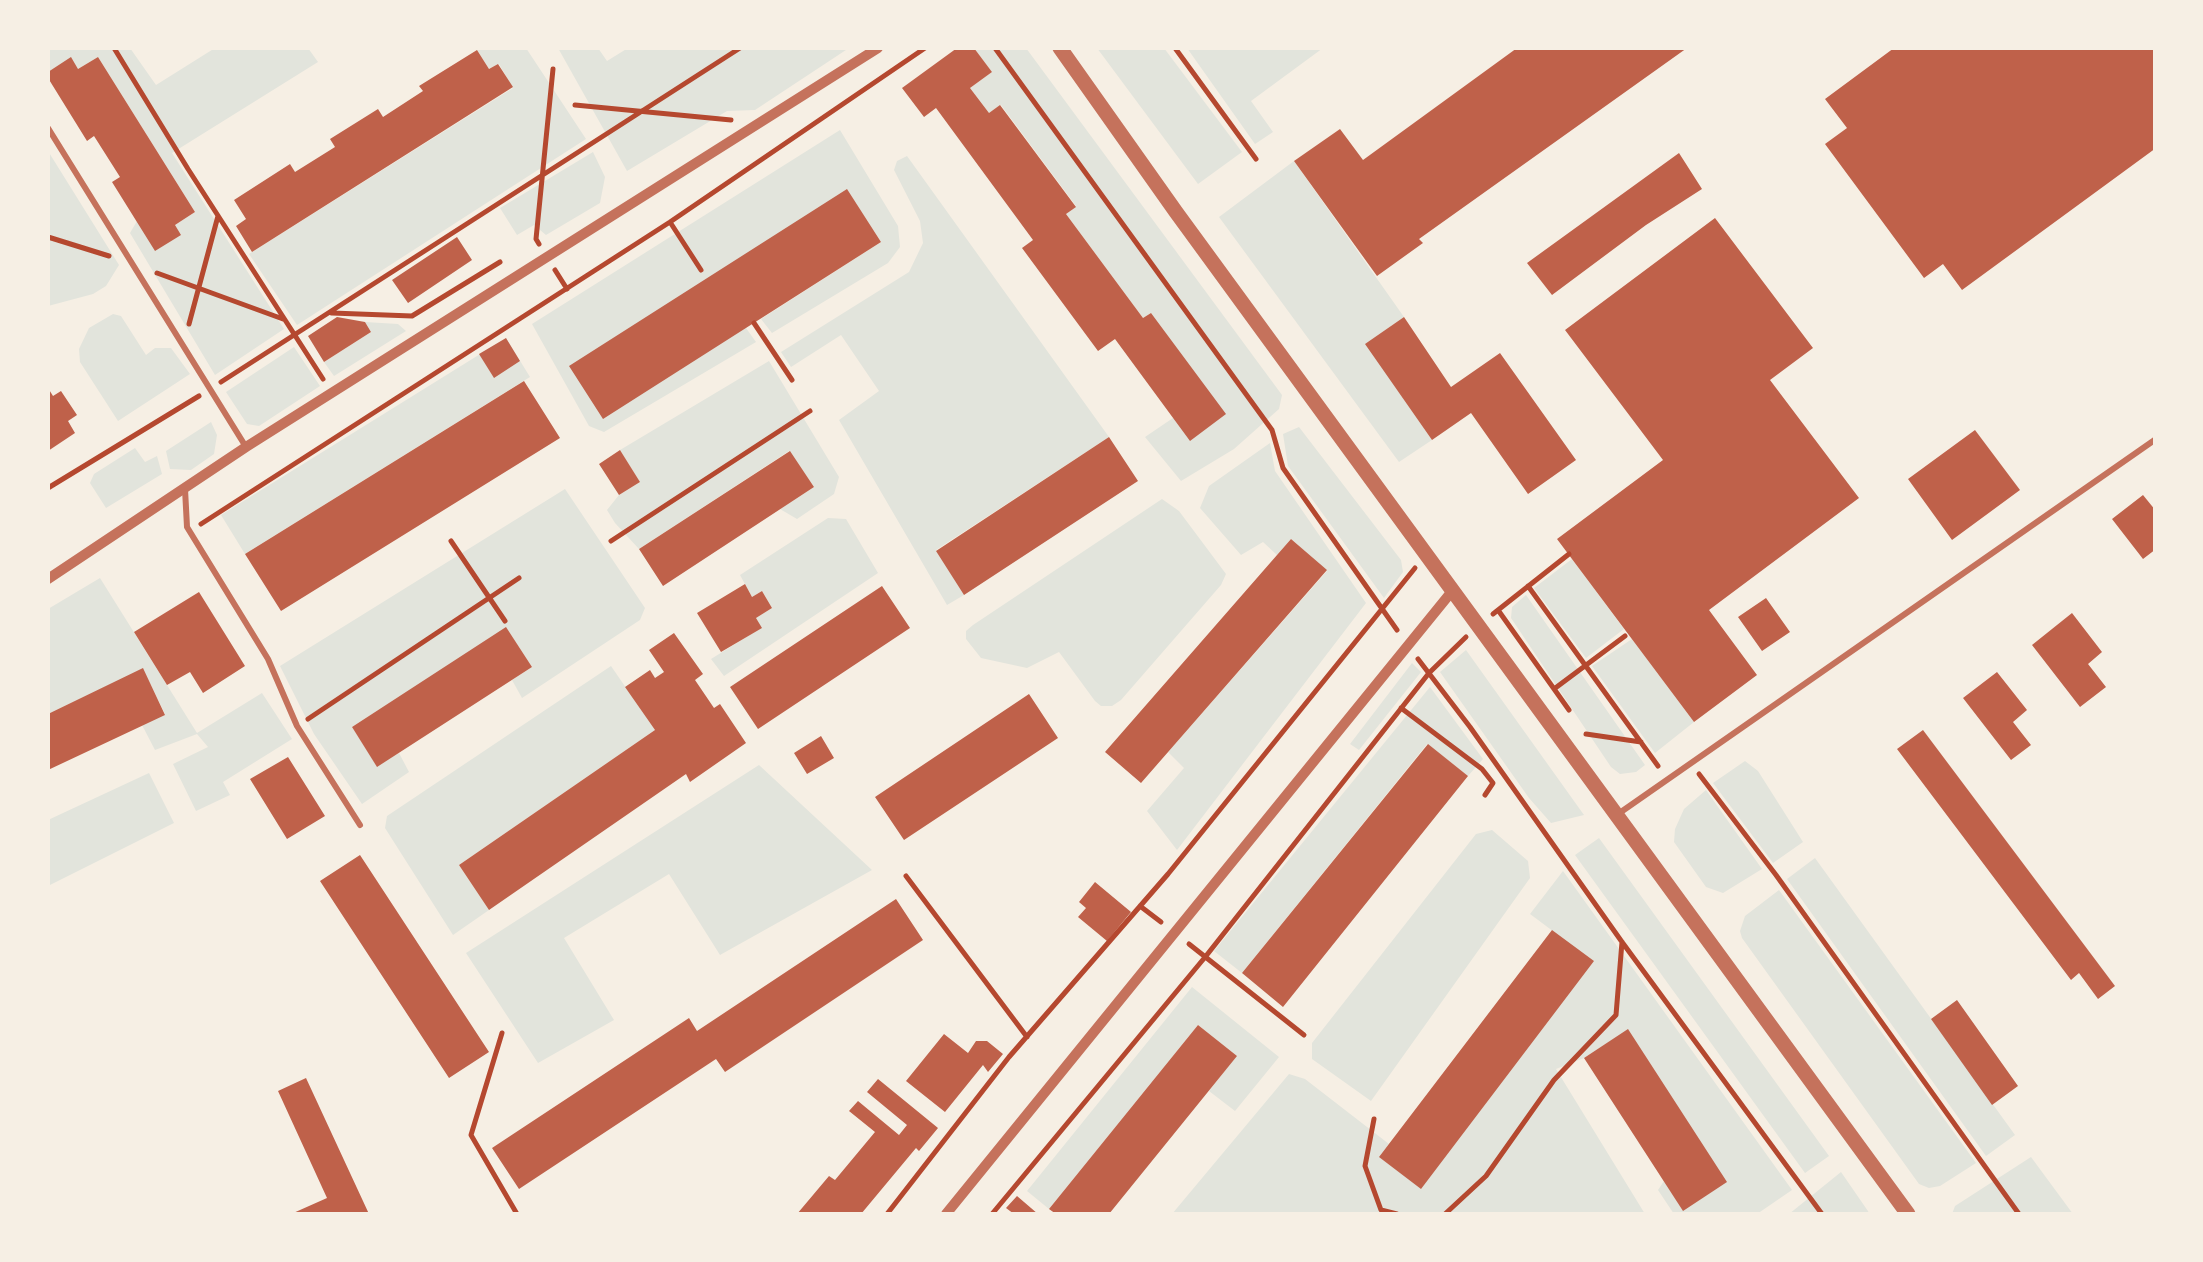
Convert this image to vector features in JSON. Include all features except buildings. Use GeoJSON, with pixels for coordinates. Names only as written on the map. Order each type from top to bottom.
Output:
{"type":"FeatureCollection","features":[{"type":"Feature","properties":{"kind":"street"},"geometry":{"type":"LineString","coordinates":[[48,579],[246,446],[878,48]]}},
{"type":"Feature","properties":{"kind":"street"},"geometry":{"type":"LineString","coordinates":[[1060,48],[1908,1214]]}},
{"type":"Feature","properties":{"kind":"street"},"geometry":{"type":"LineString","coordinates":[[946,1214],[1452,590]]}},
{"type":"Feature","properties":{"kind":"lane"},"geometry":{"type":"LineString","coordinates":[[48,128],[246,446]]}},
{"type":"Feature","properties":{"kind":"lane"},"geometry":{"type":"LineString","coordinates":[[1617,815],[2156,439]]}},
{"type":"Feature","properties":{"kind":"lane"},"geometry":{"type":"LineString","coordinates":[[185,487],[190,532],[268,660],[297,726],[360,826]]}},
{"type":"Feature","properties":{"kind":"path"},"geometry":{"type":"LineString","coordinates":[[114,48],[332,392]]}},
{"type":"Feature","properties":{"kind":"path"},"geometry":{"type":"LineString","coordinates":[[48,488],[210,389],[740,48]]}},
{"type":"Feature","properties":{"kind":"path"},"geometry":{"type":"LineString","coordinates":[[190,532],[670,222],[925,48]]}},
{"type":"Feature","properties":{"kind":"path"},"geometry":{"type":"LineString","coordinates":[[1175,48],[1256,159]]}},
{"type":"Feature","properties":{"kind":"path"},"geometry":{"type":"LineString","coordinates":[[553,68],[536,240],[567,289]]}},
{"type":"Feature","properties":{"kind":"path"},"geometry":{"type":"LineString","coordinates":[[574,105],[762,123]]}},
{"type":"Feature","properties":{"kind":"path"},"geometry":{"type":"LineString","coordinates":[[183,346],[218,216]]}},
{"type":"Feature","properties":{"kind":"path"},"geometry":{"type":"LineString","coordinates":[[670,222],[701,270]]}},
{"type":"Feature","properties":{"kind":"path"},"geometry":{"type":"LineString","coordinates":[[48,237],[130,262],[286,320]]}},
{"type":"Feature","properties":{"kind":"path"},"geometry":{"type":"LineString","coordinates":[[329,313],[412,316],[504,260]]}},
{"type":"Feature","properties":{"kind":"path"},"geometry":{"type":"LineString","coordinates":[[754,323],[792,380]]}},
{"type":"Feature","properties":{"kind":"path"},"geometry":{"type":"LineString","coordinates":[[611,540],[810,411]]}},
{"type":"Feature","properties":{"kind":"path"},"geometry":{"type":"LineString","coordinates":[[451,542],[504,622]]}},
{"type":"Feature","properties":{"kind":"path"},"geometry":{"type":"LineString","coordinates":[[887,1214],[1027,1037],[1140,906],[1426,554]]}},
{"type":"Feature","properties":{"kind":"path"},"geometry":{"type":"LineString","coordinates":[[992,1214],[1206,956],[1429,673],[1480,624],[1569,554]]}},
{"type":"Feature","properties":{"kind":"path"},"geometry":{"type":"LineString","coordinates":[[297,726],[519,578]]}},
{"type":"Feature","properties":{"kind":"path"},"geometry":{"type":"LineString","coordinates":[[1528,586],[1668,780]]}},
{"type":"Feature","properties":{"kind":"path"},"geometry":{"type":"LineString","coordinates":[[1554,688],[1625,636]]}},
{"type":"Feature","properties":{"kind":"path"},"geometry":{"type":"LineString","coordinates":[[1401,708],[1482,769],[1492,784],[1485,796]]}},
{"type":"Feature","properties":{"kind":"path"},"geometry":{"type":"LineString","coordinates":[[1586,734],[1640,742]]}},
{"type":"Feature","properties":{"kind":"path"},"geometry":{"type":"LineString","coordinates":[[1691,764],[1787,890],[2019,1214]]}},
{"type":"Feature","properties":{"kind":"path"},"geometry":{"type":"LineString","coordinates":[[906,876],[1027,1037]]}},
{"type":"Feature","properties":{"kind":"path"},"geometry":{"type":"LineString","coordinates":[[1140,906],[1304,1035]]}},
{"type":"Feature","properties":{"kind":"path"},"geometry":{"type":"LineString","coordinates":[[1445,1214],[1486,1176],[1554,1080],[1616,1015],[1622,942]]}},
{"type":"Feature","properties":{"kind":"path"},"geometry":{"type":"LineString","coordinates":[[502,1032],[471,1134],[516,1214]]}},
{"type":"Feature","properties":{"kind":"path"},"geometry":{"type":"LineString","coordinates":[[1374,1119],[1365,1166],[1381,1210],[1397,1214]]}},
{"type":"Feature","properties":{"kind":"shaded area"},"geometry":{"type":"Polygon","coordinates":[[[48,48],[130,48],[156,85],[215,48],[308,48],[318,62],[172,153],[284,329],[215,375],[130,233],[137,221],[180,235],[175,225],[195,212],[98,57],[78,69],[71,58],[48,72],[48,48]]]}},
{"type":"Feature","properties":{"kind":"shaded area"},"geometry":{"type":"Polygon","coordinates":[[[526,48],[586,139],[297,325],[249,254],[513,88],[499,64],[489,69],[477,50],[526,48]]]}},
{"type":"Feature","properties":{"kind":"shaded area"},"geometry":{"type":"Polygon","coordinates":[[[558,48],[598,48],[607,61],[628,48],[849,48],[755,110],[727,111],[627,171],[558,48]]]}},
{"type":"Feature","properties":{"kind":"shaded area"},"geometry":{"type":"Polygon","coordinates":[[[974,48],[1026,48],[1282,395],[1279,409],[1234,449],[1181,481],[1145,437],[1173,418],[1151,313],[1143,318],[1066,214],[1076,206],[1001,105],[989,113],[970,88],[992,72],[974,48]]]}},
{"type":"Feature","properties":{"kind":"shaded area"},"geometry":{"type":"Polygon","coordinates":[[[1097,48],[1164,48],[1242,152],[1198,184],[1097,48]]]}},
{"type":"Feature","properties":{"kind":"shaded area"},"geometry":{"type":"Polygon","coordinates":[[[1187,48],[1323,48],[1251,101],[1273,132],[1255,144],[1187,48]]]}},
{"type":"Feature","properties":{"kind":"shaded area"},"geometry":{"type":"Polygon","coordinates":[[[840,130],[898,226],[900,247],[888,263],[772,333],[761,319],[881,242],[847,190],[746,328],[756,342],[604,432],[589,426],[532,324],[840,130]]]}},
{"type":"Feature","properties":{"kind":"shaded area"},"geometry":{"type":"Polygon","coordinates":[[[48,151],[119,265],[106,286],[93,294],[48,306],[48,151]]]}},
{"type":"Feature","properties":{"kind":"shaded area"},"geometry":{"type":"Polygon","coordinates":[[[593,152],[605,177],[600,203],[546,235],[534,225],[517,235],[500,208],[593,152]]]}},
{"type":"Feature","properties":{"kind":"shaded area"},"geometry":{"type":"Polygon","coordinates":[[[907,156],[1109,437],[936,550],[964,595],[947,605],[839,420],[879,391],[841,335],[791,367],[781,352],[909,272],[923,243],[920,221],[894,170],[897,161],[907,156]]]}},
{"type":"Feature","properties":{"kind":"shaded area"},"geometry":{"type":"Polygon","coordinates":[[[1294,161],[1404,317],[1366,344],[1432,440],[1399,462],[1219,217],[1294,161]]]}},
{"type":"Feature","properties":{"kind":"shaded area"},"geometry":{"type":"Polygon","coordinates":[[[113,314],[121,316],[146,355],[155,348],[171,348],[190,374],[118,421],[80,362],[79,349],[89,328],[113,314]]]}},
{"type":"Feature","properties":{"kind":"shaded area"},"geometry":{"type":"Polygon","coordinates":[[[365,322],[398,324],[406,331],[334,376],[324,362],[371,332],[365,322]]]}},
{"type":"Feature","properties":{"kind":"shaded area"},"geometry":{"type":"Polygon","coordinates":[[[506,338],[530,377],[245,554],[221,515],[506,338]]]}},
{"type":"Feature","properties":{"kind":"shaded area"},"geometry":{"type":"Polygon","coordinates":[[[294,347],[320,386],[259,426],[247,424],[226,392],[294,347]]]}},
{"type":"Feature","properties":{"kind":"shaded area"},"geometry":{"type":"Polygon","coordinates":[[[769,361],[839,477],[834,494],[797,519],[780,509],[814,487],[789,451],[639,549],[607,510],[619,495],[640,482],[620,450],[769,361]]]}},
{"type":"Feature","properties":{"kind":"shaded area"},"geometry":{"type":"Polygon","coordinates":[[[211,422],[217,435],[214,454],[191,470],[170,469],[166,451],[211,422]]]}},
{"type":"Feature","properties":{"kind":"shaded area"},"geometry":{"type":"Polygon","coordinates":[[[1299,427],[1401,560],[1403,572],[1384,598],[1288,466],[1283,434],[1299,427]]]}},
{"type":"Feature","properties":{"kind":"shaded area"},"geometry":{"type":"Polygon","coordinates":[[[1270,443],[1275,471],[1366,603],[1177,850],[1147,811],[1184,768],[1168,752],[1327,571],[1291,539],[1277,555],[1263,542],[1241,555],[1200,508],[1209,486],[1270,443]]]}},
{"type":"Feature","properties":{"kind":"shaded area"},"geometry":{"type":"Polygon","coordinates":[[[135,448],[145,462],[157,456],[162,474],[106,508],[90,483],[94,474],[135,448]]]}},
{"type":"Feature","properties":{"kind":"shaded area"},"geometry":{"type":"Polygon","coordinates":[[[565,489],[645,608],[640,620],[522,698],[512,680],[532,667],[506,628],[352,727],[377,766],[399,753],[409,772],[362,804],[314,734],[280,666],[565,489]]]}},
{"type":"Feature","properties":{"kind":"shaded area"},"geometry":{"type":"Polygon","coordinates":[[[1162,499],[1179,511],[1226,574],[1221,585],[1121,700],[1112,706],[1101,706],[1059,652],[1027,668],[981,658],[966,639],[966,631],[1162,499]]]}},
{"type":"Feature","properties":{"kind":"shaded area"},"geometry":{"type":"Polygon","coordinates":[[[828,518],[846,519],[878,573],[724,676],[711,659],[761,628],[756,618],[772,608],[762,591],[752,597],[740,575],[828,518]]]}},
{"type":"Feature","properties":{"kind":"shaded area"},"geometry":{"type":"Polygon","coordinates":[[[1572,559],[1624,629],[1586,658],[1534,588],[1572,559]]]}},
{"type":"Feature","properties":{"kind":"shaded area"},"geometry":{"type":"Polygon","coordinates":[[[100,578],[197,733],[262,693],[292,739],[223,782],[230,795],[196,811],[173,764],[208,747],[197,734],[155,750],[142,725],[165,714],[143,669],[48,714],[48,609],[100,578]]]}},
{"type":"Feature","properties":{"kind":"shaded area"},"geometry":{"type":"Polygon","coordinates":[[[1526,595],[1645,765],[1636,772],[1620,774],[1611,767],[1511,618],[1512,607],[1526,595]]]}},
{"type":"Feature","properties":{"kind":"shaded area"},"geometry":{"type":"Polygon","coordinates":[[[1632,639],[1694,722],[1655,753],[1592,666],[1632,639]]]}},
{"type":"Feature","properties":{"kind":"shaded area"},"geometry":{"type":"Polygon","coordinates":[[[1466,650],[1584,815],[1551,823],[1529,798],[1440,672],[1466,650]]]}},
{"type":"Feature","properties":{"kind":"shaded area"},"geometry":{"type":"Polygon","coordinates":[[[1412,663],[1421,672],[1359,750],[1350,744],[1412,663]]]}},
{"type":"Feature","properties":{"kind":"shaded area"},"geometry":{"type":"Polygon","coordinates":[[[611,666],[655,730],[459,865],[489,910],[453,935],[385,828],[387,816],[611,666]]]}},
{"type":"Feature","properties":{"kind":"shaded area"},"geometry":{"type":"Polygon","coordinates":[[[1430,687],[1483,759],[1468,776],[1427,744],[1242,973],[1214,951],[1430,687]]]}},
{"type":"Feature","properties":{"kind":"shaded area"},"geometry":{"type":"Polygon","coordinates":[[[1745,761],[1758,771],[1803,842],[1773,863],[1713,783],[1745,761]]]}},
{"type":"Feature","properties":{"kind":"shaded area"},"geometry":{"type":"Polygon","coordinates":[[[759,765],[872,870],[720,955],[669,874],[564,938],[614,1020],[538,1063],[466,953],[759,765]]]}},
{"type":"Feature","properties":{"kind":"shaded area"},"geometry":{"type":"Polygon","coordinates":[[[149,773],[174,823],[48,886],[48,820],[149,773]]]}},
{"type":"Feature","properties":{"kind":"shaded area"},"geometry":{"type":"Polygon","coordinates":[[[1706,790],[1762,869],[1723,893],[1706,887],[1674,842],[1684,809],[1706,790]]]}},
{"type":"Feature","properties":{"kind":"shaded area"},"geometry":{"type":"Polygon","coordinates":[[[1492,830],[1528,861],[1530,878],[1371,1101],[1312,1059],[1312,1043],[1476,834],[1492,830]]]}},
{"type":"Feature","properties":{"kind":"shaded area"},"geometry":{"type":"Polygon","coordinates":[[[1599,838],[1829,1156],[1805,1173],[1575,855],[1599,838]]]}},
{"type":"Feature","properties":{"kind":"shaded area"},"geometry":{"type":"Polygon","coordinates":[[[1815,858],[2015,1135],[1986,1156],[1787,879],[1815,858]]]}},
{"type":"Feature","properties":{"kind":"shaded area"},"geometry":{"type":"Polygon","coordinates":[[[1563,871],[1792,1190],[1757,1214],[1674,1214],[1658,1190],[1664,1181],[1683,1210],[1726,1182],[1628,1030],[1584,1058],[1556,1069],[1645,1214],[1172,1214],[1289,1074],[1305,1079],[1389,1144],[1379,1157],[1593,961],[1530,914],[1563,871]]]}},
{"type":"Feature","properties":{"kind":"shaded area"},"geometry":{"type":"Polygon","coordinates":[[[1779,890],[1976,1163],[1940,1186],[1929,1188],[1919,1184],[1742,938],[1745,916],[1779,890]]]}},
{"type":"Feature","properties":{"kind":"shaded area"},"geometry":{"type":"Polygon","coordinates":[[[1192,987],[1279,1057],[1235,1111],[1209,1091],[1236,1056],[1198,1025],[1049,1209],[1027,1191],[1192,987]]]}},
{"type":"Feature","properties":{"kind":"shaded area"},"geometry":{"type":"Polygon","coordinates":[[[2031,1157],[2073,1214],[1952,1214],[1955,1206],[2031,1157]]]}},
{"type":"Feature","properties":{"kind":"shaded area"},"geometry":{"type":"Polygon","coordinates":[[[1841,1172],[1870,1214],[1789,1214],[1841,1172]]]}}]}
